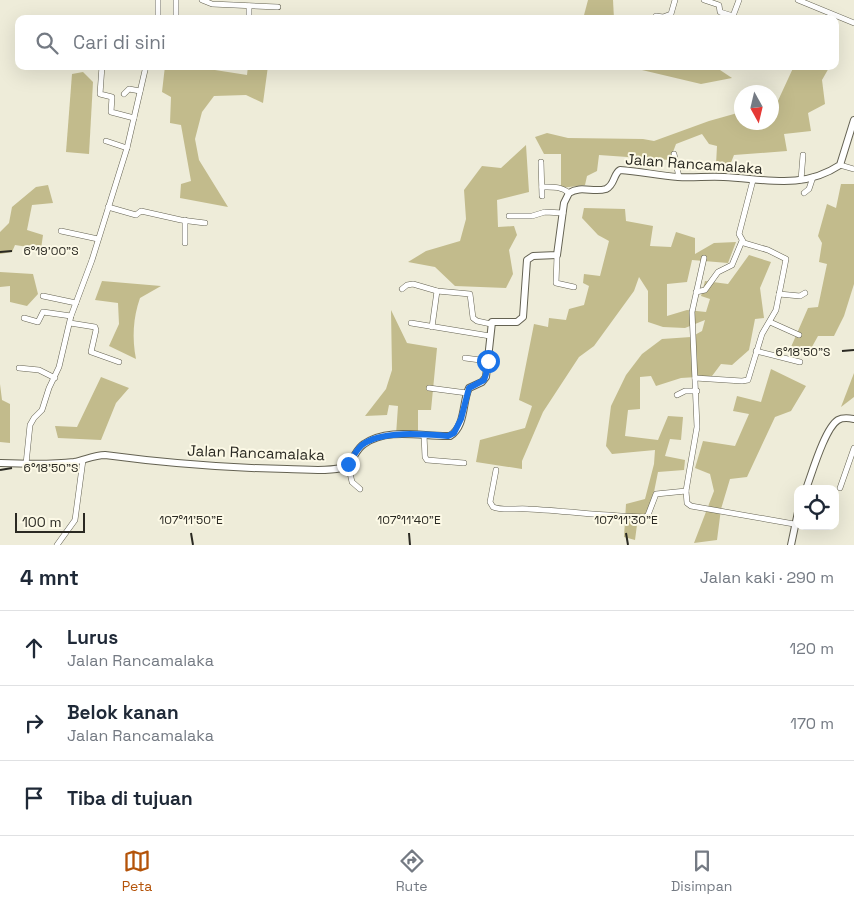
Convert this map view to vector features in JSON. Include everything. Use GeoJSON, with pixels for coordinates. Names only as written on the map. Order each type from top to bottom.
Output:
{"type":"FeatureCollection","features":[{"type":"Feature","properties":{"kind":"street"},"geometry":{"type":"LineString","coordinates":[[158,0],[158,15]]}},
{"type":"Feature","properties":{"kind":"street"},"geometry":{"type":"LineString","coordinates":[[176,0],[176,15]]}},
{"type":"Feature","properties":{"kind":"street"},"geometry":{"type":"LineString","coordinates":[[202,0],[212,4],[278,7]]}},
{"type":"Feature","properties":{"kind":"street"},"geometry":{"type":"LineString","coordinates":[[668,15],[670,14],[673,0]]}},
{"type":"Feature","properties":{"kind":"street"},"geometry":{"type":"LineString","coordinates":[[704,0],[720,6],[720,12],[728,15]]}},
{"type":"Feature","properties":{"kind":"street"},"geometry":{"type":"LineString","coordinates":[[735,15],[739,0]]}},
{"type":"Feature","properties":{"kind":"street"},"geometry":{"type":"LineString","coordinates":[[798,0],[817,4],[838,15]]}},
{"type":"Feature","properties":{"kind":"street"},"geometry":{"type":"LineString","coordinates":[[249,6],[249,15]]}},
{"type":"Feature","properties":{"kind":"street"},"geometry":{"type":"LineString","coordinates":[[839,15],[854,23]]}},
{"type":"Feature","properties":{"kind":"street"},"geometry":{"type":"LineString","coordinates":[[102,70],[100,94],[112,97],[111,112],[134,118]]}},
{"type":"Feature","properties":{"kind":"street"},"geometry":{"type":"LineString","coordinates":[[26,464],[30,425],[42,410],[48,388],[55,378],[59,367],[76,303],[87,276],[127,148],[145,70]]}},
{"type":"Feature","properties":{"kind":"street"},"geometry":{"type":"LineString","coordinates":[[124,94],[129,89],[140,91]]}},
{"type":"Feature","properties":{"kind":"street"},"geometry":{"type":"LineString","coordinates":[[854,120],[840,165],[854,168]]}},
{"type":"Feature","properties":{"kind":"street"},"geometry":{"type":"LineString","coordinates":[[106,141],[127,148]]}},
{"type":"Feature","properties":{"kind":"street"},"geometry":{"type":"LineString","coordinates":[[674,154],[679,177]]}},
{"type":"Feature","properties":{"kind":"street"},"geometry":{"type":"LineString","coordinates":[[800,180],[803,155]]}},
{"type":"Feature","properties":{"kind":"street"},"geometry":{"type":"LineString","coordinates":[[541,162],[542,196]]}},
{"type":"Feature","properties":{"kind":"street","name":"Jalan Rancamalaka"},"geometry":{"type":"LineString","coordinates":[[568,193],[583,188],[601,190],[608,188],[613,183],[616,172],[620,170],[679,177],[725,177],[782,182],[813,177],[840,165]]}},
{"type":"Feature","properties":{"kind":"street"},"geometry":{"type":"LineString","coordinates":[[804,193],[809,189],[813,177]]}},
{"type":"Feature","properties":{"kind":"street"},"geometry":{"type":"LineString","coordinates":[[696,292],[704,290],[718,272],[732,265],[742,241],[739,234],[753,180]]}},
{"type":"Feature","properties":{"kind":"street"},"geometry":{"type":"LineString","coordinates":[[542,186],[559,187],[568,193],[564,203],[556,255],[556,283],[574,287]]}},
{"type":"Feature","properties":{"kind":"street"},"geometry":{"type":"LineString","coordinates":[[108,207],[136,215],[141,211],[205,223]]}},
{"type":"Feature","properties":{"kind":"street"},"geometry":{"type":"LineString","coordinates":[[509,216],[532,216],[545,212],[563,213]]}},
{"type":"Feature","properties":{"kind":"street"},"geometry":{"type":"LineString","coordinates":[[185,220],[185,243]]}},
{"type":"Feature","properties":{"kind":"street"},"geometry":{"type":"LineString","coordinates":[[60,231],[98,239]]}},
{"type":"Feature","properties":{"kind":"street"},"geometry":{"type":"LineString","coordinates":[[695,378],[748,380],[762,334],[776,310],[786,261],[785,257],[742,241]]}},
{"type":"Feature","properties":{"kind":"street"},"geometry":{"type":"LineString","coordinates":[[402,289],[406,285],[413,284],[437,292],[470,294],[473,318],[491,324],[495,321],[515,322],[522,319],[527,260],[533,256],[556,255]]}},
{"type":"Feature","properties":{"kind":"street"},"geometry":{"type":"LineString","coordinates":[[704,258],[692,312],[697,391],[697,428],[686,491],[687,503],[691,506],[794,524],[791,545]]}},
{"type":"Feature","properties":{"kind":"street"},"geometry":{"type":"LineString","coordinates":[[432,327],[437,292]]}},
{"type":"Feature","properties":{"kind":"street"},"geometry":{"type":"LineString","coordinates":[[779,294],[800,296],[804,293]]}},
{"type":"Feature","properties":{"kind":"street"},"geometry":{"type":"LineString","coordinates":[[43,296],[76,303]]}},
{"type":"Feature","properties":{"kind":"street"},"geometry":{"type":"LineString","coordinates":[[24,318],[38,322],[42,312],[72,316]]}},
{"type":"Feature","properties":{"kind":"street"},"geometry":{"type":"LineString","coordinates":[[770,322],[799,334]]}},
{"type":"Feature","properties":{"kind":"street"},"geometry":{"type":"LineString","coordinates":[[70,323],[95,328],[91,352],[119,362]]}},
{"type":"Feature","properties":{"kind":"street"},"geometry":{"type":"LineString","coordinates":[[411,323],[490,336]]}},
{"type":"Feature","properties":{"kind":"street"},"geometry":{"type":"LineString","coordinates":[[360,488],[352,482],[348,464],[361,446],[373,440],[391,435],[448,436],[454,433],[461,419],[469,388],[484,380],[488,361],[491,324]]}},
{"type":"Feature","properties":{"kind":"street"},"geometry":{"type":"LineString","coordinates":[[756,351],[800,362]]}},
{"type":"Feature","properties":{"kind":"street"},"geometry":{"type":"LineString","coordinates":[[465,358],[488,361]]}},
{"type":"Feature","properties":{"kind":"street"},"geometry":{"type":"LineString","coordinates":[[18,368],[39,370],[55,378]]}},
{"type":"Feature","properties":{"kind":"street"},"geometry":{"type":"LineString","coordinates":[[429,388],[467,393]]}},
{"type":"Feature","properties":{"kind":"street"},"geometry":{"type":"LineString","coordinates":[[677,395],[686,391],[697,391]]}},
{"type":"Feature","properties":{"kind":"street"},"geometry":{"type":"LineString","coordinates":[[807,485],[819,452],[835,423],[841,418],[854,419]]}},
{"type":"Feature","properties":{"kind":"street"},"geometry":{"type":"LineString","coordinates":[[424,435],[426,460],[464,463]]}},
{"type":"Feature","properties":{"kind":"street"},"geometry":{"type":"LineString","coordinates":[[840,488],[854,448]]}},
{"type":"Feature","properties":{"kind":"street","name":"Jalan Rancamalaka"},"geometry":{"type":"LineString","coordinates":[[0,463],[44,465],[105,455],[158,461],[270,468],[338,468],[348,464]]}},
{"type":"Feature","properties":{"kind":"street"},"geometry":{"type":"LineString","coordinates":[[57,545],[75,520],[83,460]]}},
{"type":"Feature","properties":{"kind":"street"},"geometry":{"type":"LineString","coordinates":[[496,470],[490,502],[492,507],[498,509],[517,508],[645,517],[648,515],[656,494],[686,491]]}},
{"type":"Feature","properties":{"kind":"shaded area"},"geometry":{"type":"Polygon","coordinates":[[[588,0],[613,0],[614,15],[584,15],[588,0]]]}},
{"type":"Feature","properties":{"kind":"shaded area"},"geometry":{"type":"Polygon","coordinates":[[[165,70],[215,70],[247,75],[248,70],[267,70],[263,103],[246,95],[214,96],[202,112],[195,139],[199,160],[228,207],[180,198],[181,184],[191,181],[181,125],[170,123],[171,97],[162,92],[165,70]]]}},
{"type":"Feature","properties":{"kind":"shaded area"},"geometry":{"type":"Polygon","coordinates":[[[642,70],[720,70],[732,78],[701,84],[642,70]]]}},
{"type":"Feature","properties":{"kind":"shaded area"},"geometry":{"type":"Polygon","coordinates":[[[792,70],[828,70],[822,80],[825,104],[808,113],[811,131],[784,134],[787,151],[734,155],[730,165],[716,165],[717,146],[709,144],[702,134],[676,144],[670,160],[599,155],[597,171],[587,176],[585,185],[561,188],[561,154],[544,154],[535,137],[547,133],[568,138],[643,139],[654,141],[734,114],[734,130],[779,130],[779,99],[792,70]]]}},
{"type":"Feature","properties":{"kind":"shaded area"},"geometry":{"type":"Polygon","coordinates":[[[83,72],[93,82],[89,154],[66,152],[72,74],[83,72]]]}},
{"type":"Feature","properties":{"kind":"shaded area"},"geometry":{"type":"Polygon","coordinates":[[[526,145],[529,192],[497,200],[498,227],[514,226],[517,235],[509,250],[513,274],[506,288],[455,286],[435,267],[408,262],[426,251],[460,241],[466,219],[464,190],[482,166],[501,168],[526,145]]]}},
{"type":"Feature","properties":{"kind":"shaded area"},"geometry":{"type":"Polygon","coordinates":[[[841,184],[854,184],[854,284],[844,316],[834,336],[818,336],[808,354],[791,347],[808,308],[818,307],[827,264],[819,262],[822,243],[818,236],[827,204],[836,208],[841,184]]]}},
{"type":"Feature","properties":{"kind":"shaded area"},"geometry":{"type":"Polygon","coordinates":[[[48,185],[53,203],[32,205],[27,230],[43,235],[41,249],[15,245],[12,252],[0,254],[0,232],[9,223],[12,207],[36,187],[48,185]]]}},
{"type":"Feature","properties":{"kind":"shaded area"},"geometry":{"type":"Polygon","coordinates":[[[584,208],[625,209],[626,221],[653,226],[650,246],[671,247],[676,232],[695,238],[695,254],[714,243],[736,242],[728,263],[692,260],[687,282],[667,284],[667,316],[687,310],[706,312],[710,299],[701,296],[705,281],[728,284],[749,255],[771,262],[760,288],[764,318],[755,319],[749,350],[732,365],[721,364],[712,376],[681,378],[656,386],[651,376],[640,377],[640,409],[628,410],[625,436],[658,440],[668,416],[683,417],[681,440],[670,439],[665,456],[685,460],[684,470],[658,472],[650,512],[638,517],[635,540],[624,537],[626,504],[645,499],[654,464],[655,450],[612,454],[606,446],[611,406],[626,375],[642,354],[662,339],[691,337],[702,331],[705,320],[685,328],[663,327],[648,322],[648,291],[639,277],[634,291],[594,346],[579,357],[543,412],[522,461],[522,469],[476,462],[480,440],[525,428],[532,406],[519,400],[534,324],[548,327],[549,318],[566,320],[569,309],[584,305],[589,286],[583,283],[584,274],[600,276],[609,241],[598,235],[582,218],[584,208]]]}},
{"type":"Feature","properties":{"kind":"shaded area"},"geometry":{"type":"Polygon","coordinates":[[[0,272],[33,274],[38,294],[27,306],[10,302],[10,286],[0,287],[0,272]]]}},
{"type":"Feature","properties":{"kind":"shaded area"},"geometry":{"type":"Polygon","coordinates":[[[102,281],[161,286],[140,298],[134,328],[136,359],[109,346],[119,324],[118,303],[95,300],[102,281]]]}},
{"type":"Feature","properties":{"kind":"shaded area"},"geometry":{"type":"Polygon","coordinates":[[[391,310],[407,343],[437,348],[431,410],[418,410],[418,434],[396,435],[398,406],[389,405],[387,415],[365,416],[386,389],[392,370],[391,310]]]}},
{"type":"Feature","properties":{"kind":"shaded area"},"geometry":{"type":"Polygon","coordinates":[[[771,369],[806,386],[791,411],[775,417],[747,477],[730,479],[721,509],[717,540],[694,543],[714,491],[710,474],[695,468],[703,441],[735,446],[749,414],[733,411],[737,396],[761,402],[771,369]]]}},
{"type":"Feature","properties":{"kind":"shaded area"},"geometry":{"type":"Polygon","coordinates":[[[854,373],[854,397],[841,407],[854,373]]]}},
{"type":"Feature","properties":{"kind":"shaded area"},"geometry":{"type":"Polygon","coordinates":[[[101,377],[129,388],[116,403],[101,440],[58,438],[55,426],[77,427],[101,377]]]}},
{"type":"Feature","properties":{"kind":"shaded area"},"geometry":{"type":"Polygon","coordinates":[[[0,384],[2,400],[10,404],[10,443],[0,442],[0,384]]]}},
{"type":"Feature","properties":{"kind":"route"},"geometry":{"type":"LineString","coordinates":[[348,464],[363,444],[380,437],[391,435],[450,436],[454,433],[461,419],[469,388],[484,380],[488,361]]}}]}
